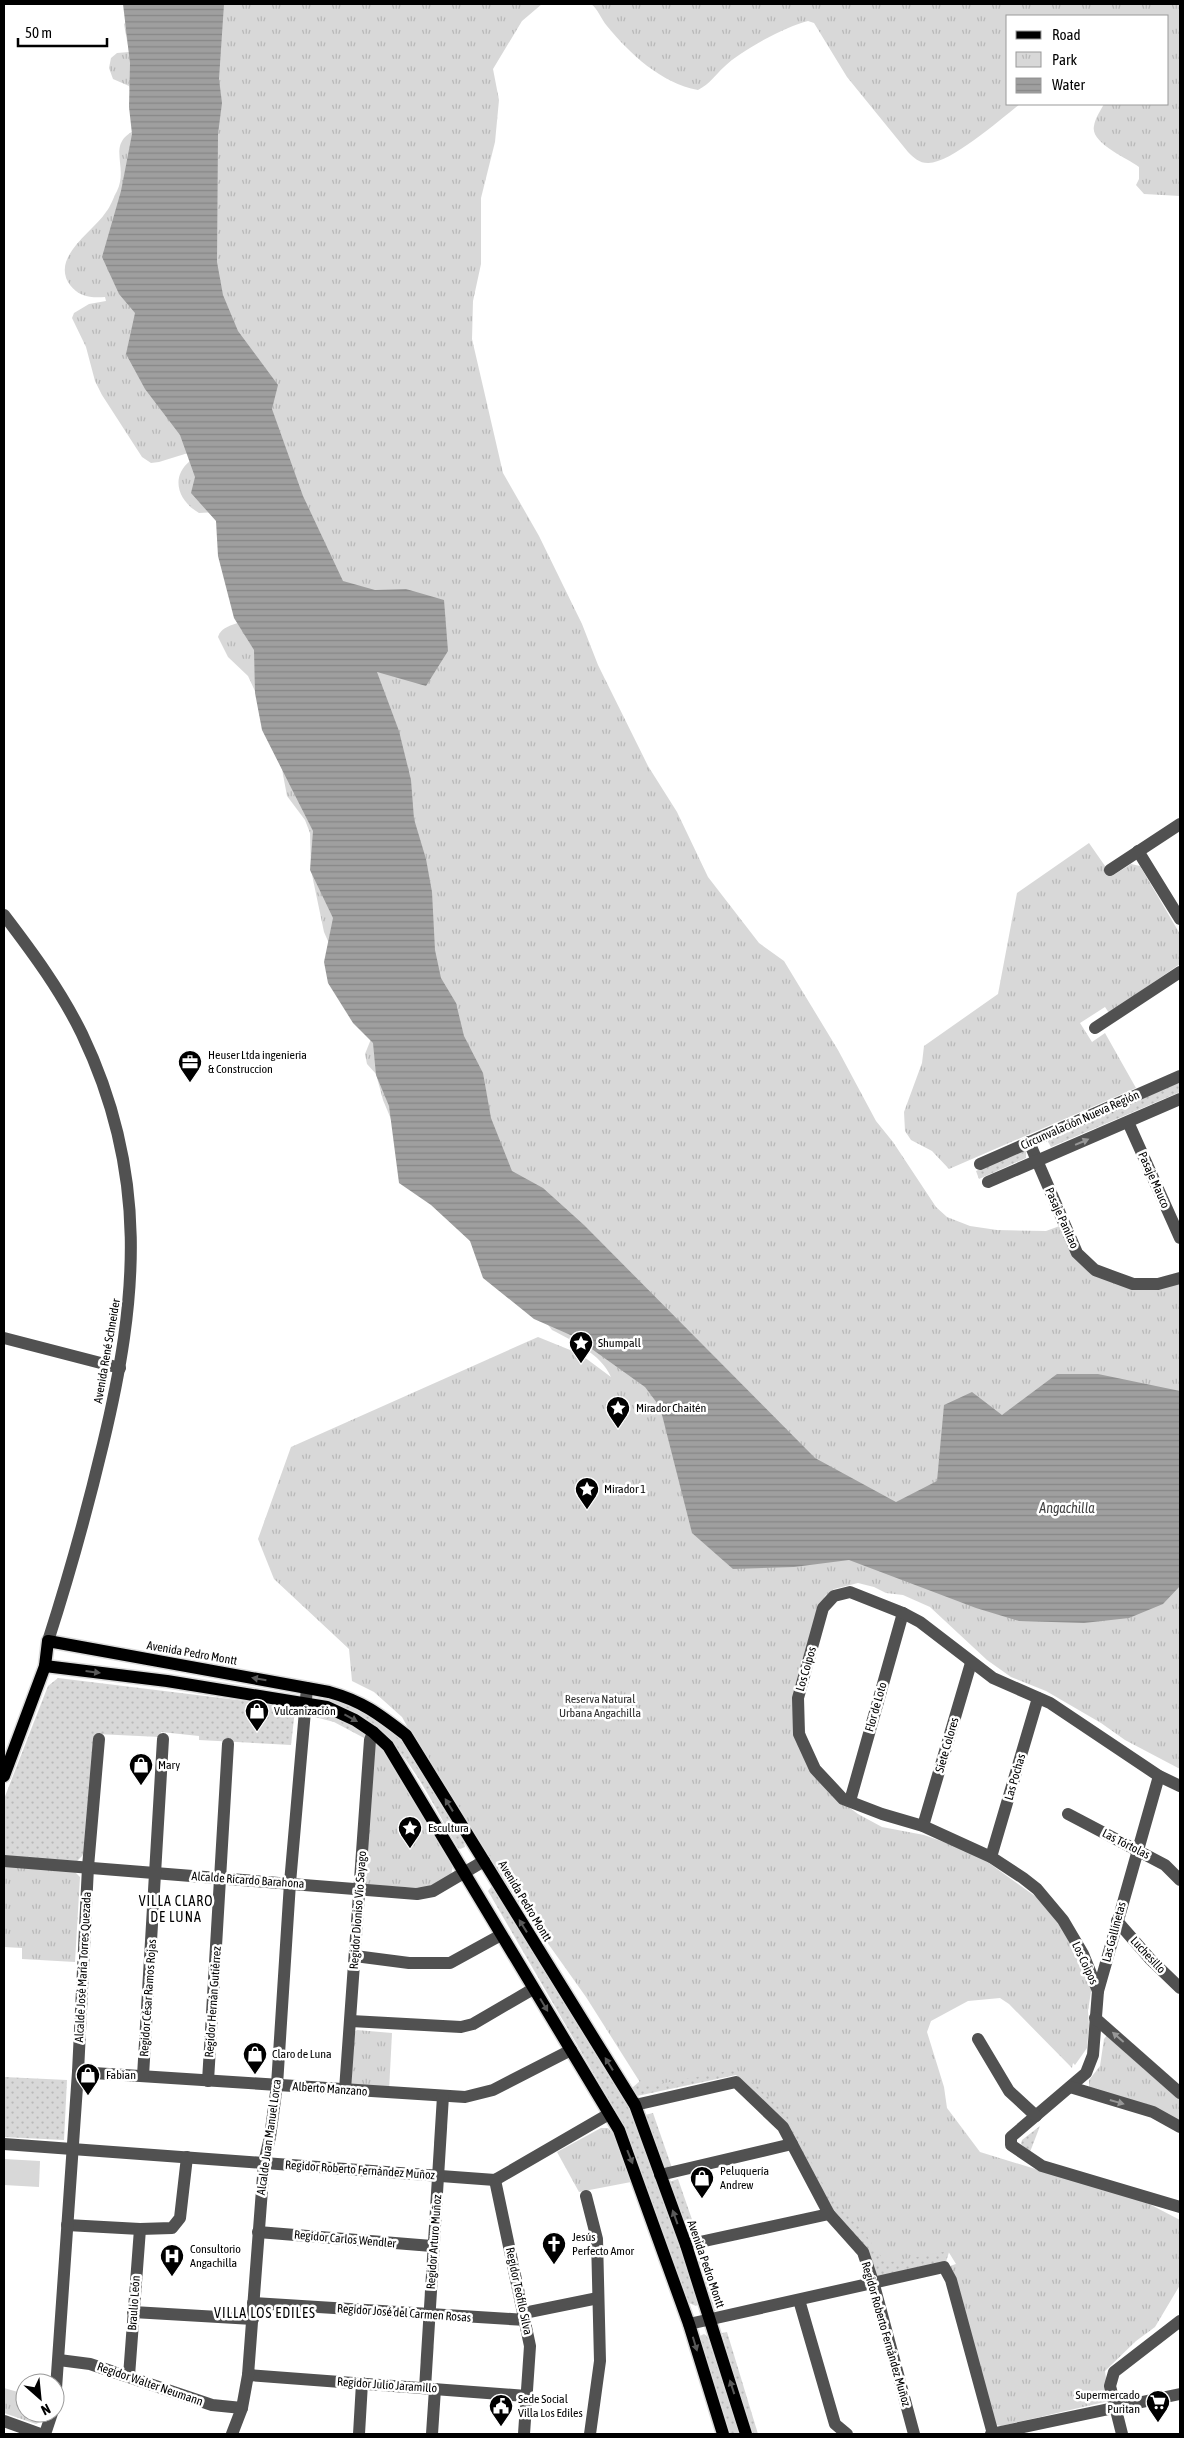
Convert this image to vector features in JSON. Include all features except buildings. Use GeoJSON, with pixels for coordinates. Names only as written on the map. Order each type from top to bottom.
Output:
{"type":"FeatureCollection","features":[{"type":"Feature","properties":{"kind":"main road","name":"Avenida René Schneider"},"geometry":{"type":"LineString","coordinates":[[4,1776],[45,1666],[48,1641]]}},
{"type":"Feature","properties":{"kind":"main road","name":"Avenida Pedro Montt"},"geometry":{"type":"LineString","coordinates":[[48,1641],[307,1688],[352,1698],[374,1711],[406,1735],[635,2105],[686,2245],[746,2434]]}},
{"type":"Feature","properties":{"kind":"main road"},"geometry":{"type":"LineString","coordinates":[[45,1666],[167,1681],[305,1703],[339,1711],[373,1732],[388,1746],[619,2130],[689,2324],[723,2434]]}},
{"type":"Feature","properties":{"kind":"street"},"geometry":{"type":"LineString","coordinates":[[1110,870],[1180,824]]}},
{"type":"Feature","properties":{"kind":"street"},"geometry":{"type":"LineString","coordinates":[[1138,851],[1180,919]]}},
{"type":"Feature","properties":{"kind":"street","name":"Avenida René Schneider"},"geometry":{"type":"LineString","coordinates":[[4,915],[35,956],[68,1008],[94,1063],[114,1122],[127,1182],[132,1244],[130,1306],[120,1368],[88,1506],[48,1641]]}},
{"type":"Feature","properties":{"kind":"street"},"geometry":{"type":"LineString","coordinates":[[1095,1028],[1180,972]]}},
{"type":"Feature","properties":{"kind":"street","name":"Circunvalación Nueva Región"},"geometry":{"type":"LineString","coordinates":[[980,1164],[1180,1076]]}},
{"type":"Feature","properties":{"kind":"street","name":"Circunvalación Nueva Región"},"geometry":{"type":"LineString","coordinates":[[988,1182],[1180,1099]]}},
{"type":"Feature","properties":{"kind":"street","name":"Pasaje Mauco"},"geometry":{"type":"LineString","coordinates":[[1128,1122],[1180,1238]]}},
{"type":"Feature","properties":{"kind":"street","name":"Pasaje Panitao"},"geometry":{"type":"LineString","coordinates":[[1029,1142],[1077,1253],[1095,1270],[1133,1284],[1158,1284],[1180,1278]]}},
{"type":"Feature","properties":{"kind":"street"},"geometry":{"type":"LineString","coordinates":[[4,1338],[120,1368]]}},
{"type":"Feature","properties":{"kind":"street","name":"Los Coipos"},"geometry":{"type":"LineString","coordinates":[[1098,1991],[1083,1954],[1063,1920],[1037,1889],[992,1857],[923,1826],[882,1814],[850,1801],[833,1790],[815,1769],[799,1734],[798,1698],[818,1624],[828,1601],[841,1593],[859,1595],[903,1613],[920,1622],[993,1678],[1050,1703],[1160,1776],[1180,1786]]}},
{"type":"Feature","properties":{"kind":"street","name":"Flor de Loto"},"geometry":{"type":"LineString","coordinates":[[850,1801],[903,1613]]}},
{"type":"Feature","properties":{"kind":"street","name":"Siete Colores"},"geometry":{"type":"LineString","coordinates":[[923,1826],[971,1663]]}},
{"type":"Feature","properties":{"kind":"street","name":"Alcalde Juan Manuel Lorca"},"geometry":{"type":"LineString","coordinates":[[232,2434],[242,2408],[248,2375],[264,2163],[270,2137],[277,2085],[290,1883],[307,1688]]}},
{"type":"Feature","properties":{"kind":"street","name":"Las Pochas"},"geometry":{"type":"LineString","coordinates":[[992,1857],[1038,1698]]}},
{"type":"Feature","properties":{"kind":"street","name":"Regidor Dioniso Vío Sayago"},"geometry":{"type":"LineString","coordinates":[[346,2090],[358,1890],[370,1740],[373,1732]]}},
{"type":"Feature","properties":{"kind":"street","name":"Regidor César Ramos Rojas"},"geometry":{"type":"LineString","coordinates":[[143,2076],[156,1873],[162,1739]]}},
{"type":"Feature","properties":{"kind":"street","name":"Alcalde José María Torres Quezada"},"geometry":{"type":"LineString","coordinates":[[58,2373],[78,2072],[88,1867],[99,1740]]}},
{"type":"Feature","properties":{"kind":"street","name":"Regidor Hernán Gutiérrez"},"geometry":{"type":"LineString","coordinates":[[208,2081],[228,1744]]}},
{"type":"Feature","properties":{"kind":"street","name":"Las Gallinetas"},"geometry":{"type":"LineString","coordinates":[[1160,1776],[1137,1849],[1098,1991],[1093,2055],[1086,2073],[1010,2137],[1011,2145],[1042,2166],[1180,2207]]}},
{"type":"Feature","properties":{"kind":"street","name":"Las Tórtolas"},"geometry":{"type":"LineString","coordinates":[[1068,1814],[1165,1865],[1180,1880]]}},
{"type":"Feature","properties":{"kind":"street","name":"Alcalde Ricardo Barahona"},"geometry":{"type":"LineString","coordinates":[[4,1861],[417,1894],[434,1891],[484,1861]]}},
{"type":"Feature","properties":{"kind":"street","name":"Luchesillo"},"geometry":{"type":"LineString","coordinates":[[1117,1921],[1151,1960],[1180,1988]]}},
{"type":"Feature","properties":{"kind":"street"},"geometry":{"type":"LineString","coordinates":[[355,1956],[409,1963],[450,1963],[502,1935]]}},
{"type":"Feature","properties":{"kind":"street"},"geometry":{"type":"LineString","coordinates":[[350,2021],[461,2027],[473,2024],[533,1988]]}},
{"type":"Feature","properties":{"kind":"street"},"geometry":{"type":"LineString","coordinates":[[1095,2018],[1180,2093]]}},
{"type":"Feature","properties":{"kind":"street"},"geometry":{"type":"LineString","coordinates":[[978,2039],[1009,2091],[1036,2116]]}},
{"type":"Feature","properties":{"kind":"street","name":"Alberto Manzano"},"geometry":{"type":"LineString","coordinates":[[78,2072],[465,2097],[493,2090],[571,2050]]}},
{"type":"Feature","properties":{"kind":"street","name":"Regidor Roberto Fernández Muñoz"},"geometry":{"type":"LineString","coordinates":[[635,2105],[736,2082],[783,2128],[829,2214],[863,2252],[874,2283],[914,2434]]}},
{"type":"Feature","properties":{"kind":"street"},"geometry":{"type":"LineString","coordinates":[[1070,2087],[1153,2112],[1180,2127]]}},
{"type":"Feature","properties":{"kind":"street","name":"Regidor Arturo Muñoz"},"geometry":{"type":"LineString","coordinates":[[432,2434],[429,2315],[443,2096]]}},
{"type":"Feature","properties":{"kind":"street"},"geometry":{"type":"LineString","coordinates":[[495,2180],[608,2114]]}},
{"type":"Feature","properties":{"kind":"street","name":"Regidor Roberto Fernández Muñoz"},"geometry":{"type":"LineString","coordinates":[[4,2144],[495,2180]]}},
{"type":"Feature","properties":{"kind":"street"},"geometry":{"type":"LineString","coordinates":[[660,2175],[792,2144]]}},
{"type":"Feature","properties":{"kind":"street"},"geometry":{"type":"LineString","coordinates":[[67,2225],[168,2229],[178,2222],[187,2157]]}},
{"type":"Feature","properties":{"kind":"street","name":"Regidor Teófilo Silva"},"geometry":{"type":"LineString","coordinates":[[495,2180],[530,2346],[524,2434]]}},
{"type":"Feature","properties":{"kind":"street"},"geometry":{"type":"LineString","coordinates":[[586,2196],[597,2239],[600,2361],[590,2434]]}},
{"type":"Feature","properties":{"kind":"street"},"geometry":{"type":"LineString","coordinates":[[686,2245],[829,2214]]}},
{"type":"Feature","properties":{"kind":"street","name":"Braulio León"},"geometry":{"type":"LineString","coordinates":[[129,2376],[140,2229]]}},
{"type":"Feature","properties":{"kind":"street","name":"Regidor Carlos Wendler"},"geometry":{"type":"LineString","coordinates":[[258,2232],[432,2246]]}},
{"type":"Feature","properties":{"kind":"street"},"geometry":{"type":"LineString","coordinates":[[689,2324],[944,2267],[951,2280],[992,2434],[1180,2394]]}},
{"type":"Feature","properties":{"kind":"street","name":"Regidor José del Carmen Rosas"},"geometry":{"type":"LineString","coordinates":[[253,2303],[429,2315],[525,2316],[598,2298]]}},
{"type":"Feature","properties":{"kind":"street"},"geometry":{"type":"LineString","coordinates":[[799,2300],[835,2424],[846,2434]]}},
{"type":"Feature","properties":{"kind":"street"},"geometry":{"type":"LineString","coordinates":[[133,2312],[253,2319]]}},
{"type":"Feature","properties":{"kind":"street"},"geometry":{"type":"LineString","coordinates":[[1122,2434],[1110,2386],[1114,2372],[1180,2321]]}},
{"type":"Feature","properties":{"kind":"street","name":"Regidor Walter Neumann"},"geometry":{"type":"LineString","coordinates":[[59,2360],[90,2364],[212,2405],[242,2408]]}},
{"type":"Feature","properties":{"kind":"street","name":"Regidor Julio Jaramillo"},"geometry":{"type":"LineString","coordinates":[[248,2375],[526,2396]]}},
{"type":"Feature","properties":{"kind":"street"},"geometry":{"type":"LineString","coordinates":[[359,2434],[362,2383]]}},
{"type":"Feature","properties":{"kind":"street"},"geometry":{"type":"LineString","coordinates":[[4,2421],[40,2434]]}},
{"type":"Feature","properties":{"kind":"green space","name":"Reserva Natural Urbana Angachilla"},"geometry":{"type":"Polygon","coordinates":[[[124,4],[542,4],[522,21],[493,69],[499,100],[495,142],[481,198],[481,264],[473,301],[472,339],[503,473],[539,536],[582,624],[598,665],[648,766],[677,812],[708,877],[759,943],[784,961],[838,1050],[876,1121],[893,1142],[936,1207],[947,1217],[970,1226],[997,1230],[1046,1231],[1065,1224],[1089,1262],[1128,1283],[1180,1283],[1180,1769],[1125,1740],[1101,1723],[1046,1691],[1011,1677],[987,1660],[930,1607],[903,1595],[886,1593],[874,1587],[858,1583],[834,1589],[825,1596],[813,1627],[799,1698],[809,1752],[842,1802],[858,1814],[882,1827],[924,1835],[975,1853],[1039,1899],[1059,1921],[1092,1985],[1088,2011],[1087,2048],[1075,2065],[1073,2063],[1072,2068],[1009,2004],[1000,1998],[968,2001],[931,2021],[927,2032],[944,2087],[947,2108],[980,2152],[1081,2183],[1134,2196],[1180,2220],[1180,2285],[1155,2327],[1136,2341],[1105,2371],[1109,2401],[1001,2426],[996,2425],[950,2266],[956,2264],[948,2251],[885,2263],[864,2232],[839,2208],[826,2190],[788,2117],[758,2087],[734,2070],[643,2087],[586,1997],[485,1855],[434,1775],[402,1717],[374,1692],[352,1681],[349,1649],[274,1579],[258,1539],[291,1447],[538,1337],[580,1354],[611,1377],[601,1362],[586,1349],[552,1330],[393,1124],[383,1100],[376,1074],[367,1064],[365,1054],[371,1039],[324,932],[311,870],[310,833],[305,820],[287,796],[282,769],[266,715],[248,676],[228,657],[218,637],[226,627],[248,620],[217,512],[199,513],[186,502],[179,489],[180,474],[190,461],[188,453],[151,463],[142,457],[102,395],[95,381],[86,347],[72,318],[74,313],[89,304],[106,301],[105,297],[86,296],[77,292],[70,285],[65,275],[65,265],[76,245],[108,210],[120,181],[120,147],[123,140],[130,133],[142,127],[129,86],[113,79],[109,68],[111,58],[117,53],[129,52],[124,24],[127,21],[124,4]]]}},
{"type":"Feature","properties":{"kind":"green space"},"geometry":{"type":"Polygon","coordinates":[[[591,4],[1180,4],[1180,196],[1144,194],[1136,185],[1139,179],[1139,167],[1110,150],[1094,132],[1096,120],[1104,105],[1169,105],[1169,15],[1006,15],[1006,105],[1019,105],[962,148],[938,161],[925,163],[919,161],[908,152],[847,77],[814,23],[808,21],[799,24],[752,47],[731,61],[698,90],[671,81],[647,66],[616,37],[591,4]]]}},
{"type":"Feature","properties":{"kind":"green space"},"geometry":{"type":"Polygon","coordinates":[[[1089,843],[1112,876],[1131,864],[1140,866],[1180,934],[1180,964],[1109,1013],[1105,1007],[1080,1023],[1092,1042],[1105,1033],[1136,1088],[949,1169],[932,1151],[911,1140],[905,1131],[904,1112],[922,1063],[924,1046],[998,994],[1017,893],[1089,843]]]}},
{"type":"Feature","properties":{"kind":"green space"},"geometry":{"type":"Polygon","coordinates":[[[1180,1082],[1180,1092],[1051,1147],[1047,1140],[1180,1082]]]}},
{"type":"Feature","properties":{"kind":"green space"},"geometry":{"type":"Polygon","coordinates":[[[1022,1150],[1026,1150],[1026,1158],[979,1179],[976,1171],[1022,1150]]]}},
{"type":"Feature","properties":{"kind":"green space"},"geometry":{"type":"Polygon","coordinates":[[[58,1678],[287,1706],[295,1710],[291,1745],[199,1740],[199,1736],[161,1732],[160,1737],[97,1734],[84,1854],[77,1861],[4,1856],[4,1799],[48,1686],[58,1678]]]}},
{"type":"Feature","properties":{"kind":"green space"},"geometry":{"type":"Polygon","coordinates":[[[327,1697],[348,1704],[373,1717],[401,1740],[464,1842],[465,1847],[458,1848],[420,1781],[390,1741],[372,1724],[352,1711],[327,1701],[327,1697]]]}},
{"type":"Feature","properties":{"kind":"green space"},"geometry":{"type":"Polygon","coordinates":[[[318,1707],[362,1729],[366,1739],[334,1722],[307,1715],[308,1710],[318,1707]]]}},
{"type":"Feature","properties":{"kind":"green space"},"geometry":{"type":"Polygon","coordinates":[[[379,1744],[453,1866],[451,1875],[426,1888],[362,1885],[372,1746],[379,1744]]]}},
{"type":"Feature","properties":{"kind":"green space"},"geometry":{"type":"Polygon","coordinates":[[[4,1865],[74,1871],[80,1877],[75,1962],[22,1959],[22,1948],[4,1947],[4,1865]]]}},
{"type":"Feature","properties":{"kind":"green space"},"geometry":{"type":"Polygon","coordinates":[[[492,1886],[495,1887],[631,2110],[699,2303],[696,2306],[689,2303],[623,2124],[488,1891],[492,1886]]]}},
{"type":"Feature","properties":{"kind":"green space"},"geometry":{"type":"Polygon","coordinates":[[[357,2030],[392,2033],[389,2091],[351,2088],[353,2033],[357,2030]]]}},
{"type":"Feature","properties":{"kind":"green space"},"geometry":{"type":"Polygon","coordinates":[[[1108,2034],[1180,2099],[1180,2121],[1159,2110],[1089,2088],[1089,2080],[1100,2066],[1104,2039],[1108,2034]]]}},
{"type":"Feature","properties":{"kind":"green space"},"geometry":{"type":"Polygon","coordinates":[[[657,2066],[752,2071],[950,2249],[945,2265],[880,2278],[873,2274],[836,2217],[785,2122],[736,2075],[637,2096],[632,2088],[657,2066]]]}},
{"type":"Feature","properties":{"kind":"green space"},"geometry":{"type":"Polygon","coordinates":[[[4,2077],[67,2080],[64,2140],[4,2137],[4,2077]]]}},
{"type":"Feature","properties":{"kind":"green space"},"geometry":{"type":"Polygon","coordinates":[[[653,2113],[672,2168],[665,2169],[645,2115],[653,2113]]]}},
{"type":"Feature","properties":{"kind":"green space"},"geometry":{"type":"Polygon","coordinates":[[[1040,2126],[1030,2152],[1021,2144],[1022,2140],[1040,2126]]]}},
{"type":"Feature","properties":{"kind":"green space"},"geometry":{"type":"Polygon","coordinates":[[[601,2128],[608,2128],[615,2136],[631,2182],[579,2192],[557,2152],[601,2128]]]}},
{"type":"Feature","properties":{"kind":"green space"},"geometry":{"type":"Polygon","coordinates":[[[4,2159],[40,2161],[39,2187],[4,2185],[4,2159]]]}},
{"type":"Feature","properties":{"kind":"green space"},"geometry":{"type":"Polygon","coordinates":[[[678,2179],[697,2234],[689,2236],[669,2182],[678,2179]]]}},
{"type":"Feature","properties":{"kind":"green space"},"geometry":{"type":"Polygon","coordinates":[[[702,2253],[721,2309],[713,2312],[693,2255],[702,2253]]]}},
{"type":"Feature","properties":{"kind":"green space"},"geometry":{"type":"Polygon","coordinates":[[[727,2332],[758,2434],[751,2434],[722,2333],[727,2332]]]}},
{"type":"Feature","properties":{"kind":"green space"},"geometry":{"type":"Polygon","coordinates":[[[704,2334],[707,2336],[740,2434],[730,2434],[699,2340],[700,2336],[704,2334]]]}},
{"type":"Feature","properties":{"kind":"green space"},"geometry":{"type":"Polygon","coordinates":[[[4,2388],[15,2391],[15,2417],[4,2413],[4,2388]]]}},
{"type":"Feature","properties":{"kind":"water","name":"Angachilla"},"geometry":{"type":"Polygon","coordinates":[[[123,4],[224,4],[219,79],[222,103],[218,134],[217,262],[223,295],[238,331],[278,385],[272,409],[303,496],[343,581],[375,590],[406,589],[444,600],[448,651],[426,686],[377,672],[399,731],[411,780],[414,819],[426,859],[432,892],[435,950],[441,978],[456,1003],[464,1036],[483,1073],[491,1118],[512,1171],[543,1188],[584,1225],[815,1458],[896,1502],[937,1481],[944,1405],[972,1392],[1002,1415],[1057,1374],[1098,1374],[1180,1391],[1180,1586],[1163,1604],[1129,1618],[1084,1623],[1019,1621],[976,1608],[849,1560],[794,1567],[733,1569],[692,1533],[660,1407],[645,1387],[575,1337],[534,1319],[483,1278],[470,1241],[431,1205],[399,1183],[389,1106],[376,1075],[373,1043],[353,1023],[328,983],[324,962],[333,918],[310,870],[313,831],[262,730],[255,693],[254,650],[234,618],[218,556],[216,521],[191,493],[195,477],[180,435],[145,389],[126,354],[135,313],[119,294],[102,257],[121,191],[132,134],[129,107],[130,63],[123,4]]]}},
{"type":"Feature","properties":{"kind":"place","name":"Heuser Ltda ingenieria & Construccion"},"geometry":{"type":"Point","coordinates":[190,1083]}},
{"type":"Feature","properties":{"kind":"place","name":"Shumpall"},"geometry":{"type":"Point","coordinates":[581,1364]}},
{"type":"Feature","properties":{"kind":"place","name":"Mirador Chaitén"},"geometry":{"type":"Point","coordinates":[618,1429]}},
{"type":"Feature","properties":{"kind":"place","name":"Mirador 1"},"geometry":{"type":"Point","coordinates":[587,1510]}},
{"type":"Feature","properties":{"kind":"place","name":"Vulcanización"},"geometry":{"type":"Point","coordinates":[257,1732]}},
{"type":"Feature","properties":{"kind":"place","name":"Mary"},"geometry":{"type":"Point","coordinates":[141,1786]}},
{"type":"Feature","properties":{"kind":"place","name":"Escultura"},"geometry":{"type":"Point","coordinates":[410,1849]}},
{"type":"Feature","properties":{"kind":"place","name":"Claro de Luna"},"geometry":{"type":"Point","coordinates":[255,2075]}},
{"type":"Feature","properties":{"kind":"place","name":"Fabian"},"geometry":{"type":"Point","coordinates":[88,2096]}},
{"type":"Feature","properties":{"kind":"place","name":"Peluquería Andrew"},"geometry":{"type":"Point","coordinates":[702,2199]}},
{"type":"Feature","properties":{"kind":"place","name":"Jesús Perfecto Amor"},"geometry":{"type":"Point","coordinates":[554,2265]}},
{"type":"Feature","properties":{"kind":"place","name":"Consultorio Angachilla"},"geometry":{"type":"Point","coordinates":[172,2277]}},
{"type":"Feature","properties":{"kind":"place","name":"Supermercado Puritan"},"geometry":{"type":"Point","coordinates":[1158,2423]}},
{"type":"Feature","properties":{"kind":"place","name":"Sede Social Villa Los Ediles"},"geometry":{"type":"Point","coordinates":[501,2427]}},
{"type":"Feature","properties":{"kind":"district","name":"VILLA CLARO DE LUNA"},"geometry":{"type":"Point","coordinates":[176,1909]}},
{"type":"Feature","properties":{"kind":"district","name":"VILLA LOS EDILES"},"geometry":{"type":"Point","coordinates":[265,2313]}}]}
